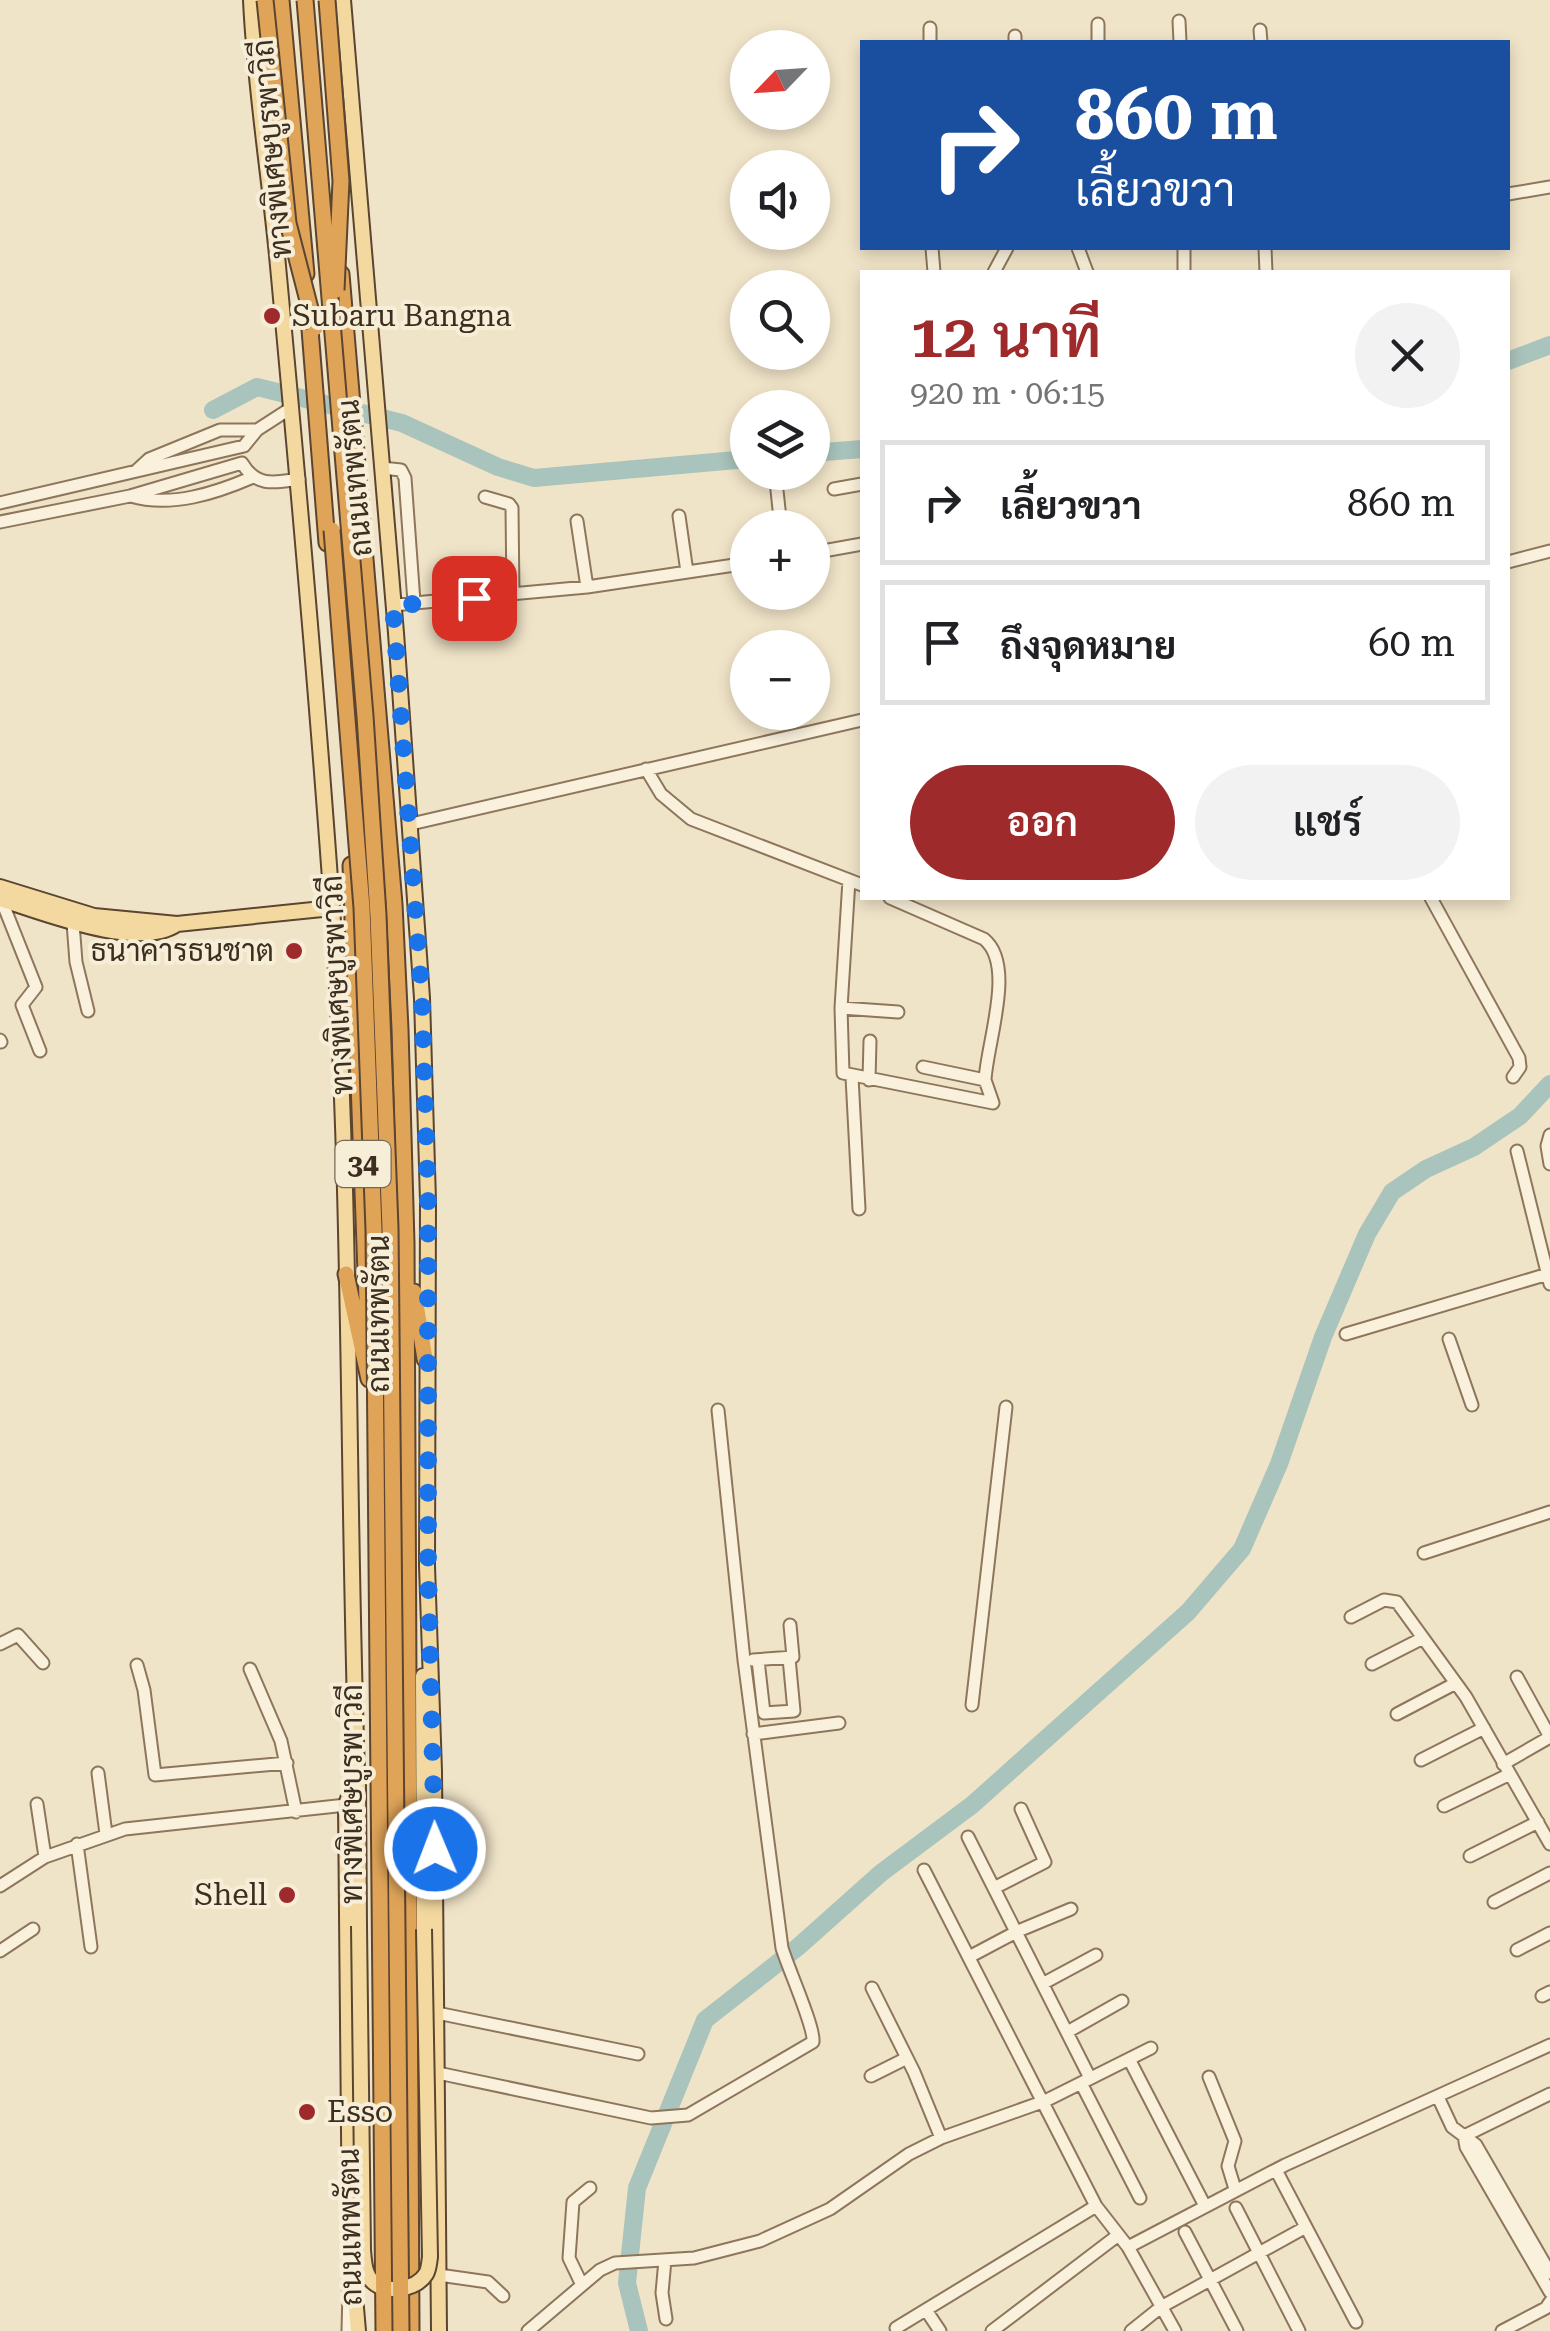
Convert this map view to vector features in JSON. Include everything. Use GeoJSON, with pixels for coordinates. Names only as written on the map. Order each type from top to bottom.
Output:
{"type":"FeatureCollection","features":[{"type":"Feature","properties":{"kind":"highway"},"geometry":{"type":"LineString","coordinates":[[265,0],[286,207],[293,251],[315,328]]}},
{"type":"Feature","properties":{"kind":"highway","name":"ทางพิเศษบูรพาวิถี"},"geometry":{"type":"LineString","coordinates":[[284,0],[349,724],[370,1066],[381,2331]]}},
{"type":"Feature","properties":{"kind":"highway","name":"ถนนเทพรัตน"},"geometry":{"type":"LineString","coordinates":[[284,0],[354,908],[370,1380],[381,2331]]}},
{"type":"Feature","properties":{"kind":"highway","name":"ทางพิเศษบูรพาวิถี"},"geometry":{"type":"LineString","coordinates":[[304,0],[367,736],[379,935],[388,1169],[401,2331]]}},
{"type":"Feature","properties":{"kind":"highway"},"geometry":{"type":"LineString","coordinates":[[326,0],[341,196],[332,326]]}},
{"type":"Feature","properties":{"kind":"highway","name":"ถนนเทพรัตน"},"geometry":{"type":"LineString","coordinates":[[326,0],[344,319],[394,904],[406,1243],[411,2331]]}},
{"type":"Feature","properties":{"kind":"highway"},"geometry":{"type":"LineString","coordinates":[[406,1243],[426,1358]]}},
{"type":"Feature","properties":{"kind":"highway"},"geometry":{"type":"LineString","coordinates":[[346,1274],[370,1380]]}},
{"type":"Feature","properties":{"kind":"main road","name":"ถนนเทพรัตน"},"geometry":{"type":"LineString","coordinates":[[251,0],[254,66],[299,479],[332,908],[346,1274],[357,1772],[346,1804],[352,2266],[358,2331]]}},
{"type":"Feature","properties":{"kind":"main road","name":"ถนนเทพรัตน"},"geometry":{"type":"LineString","coordinates":[[343,0],[422,998],[428,1201],[428,1566],[439,2331]]}},
{"type":"Feature","properties":{"kind":"main road"},"geometry":{"type":"LineString","coordinates":[[269,180],[293,145]]}},
{"type":"Feature","properties":{"kind":"main road"},"geometry":{"type":"LineString","coordinates":[[0,895],[94,916],[176,924],[332,908]]}},
{"type":"Feature","properties":{"kind":"main road"},"geometry":{"type":"LineString","coordinates":[[0,895],[95,929],[155,932],[176,924]]}},
{"type":"Feature","properties":{"kind":"main road"},"geometry":{"type":"LineString","coordinates":[[357,1772],[363,2250],[366,2272],[374,2284],[395,2290],[414,2285],[426,2274],[430,2257],[422,1730],[428,1566]]}},
{"type":"Feature","properties":{"kind":"street"},"geometry":{"type":"LineString","coordinates":[[1180,21],[1180,40]]}},
{"type":"Feature","properties":{"kind":"street"},"geometry":{"type":"LineString","coordinates":[[1098,24],[1098,40]]}},
{"type":"Feature","properties":{"kind":"street"},"geometry":{"type":"LineString","coordinates":[[930,28],[930,40]]}},
{"type":"Feature","properties":{"kind":"street"},"geometry":{"type":"LineString","coordinates":[[1510,194],[1550,187]]}},
{"type":"Feature","properties":{"kind":"street"},"geometry":{"type":"LineString","coordinates":[[253,478],[242,463],[244,446],[257,430],[291,408]]}},
{"type":"Feature","properties":{"kind":"street"},"geometry":{"type":"LineString","coordinates":[[133,474],[149,459],[220,430],[257,430]]}},
{"type":"Feature","properties":{"kind":"street"},"geometry":{"type":"LineString","coordinates":[[0,503],[244,446]]}},
{"type":"Feature","properties":{"kind":"street"},"geometry":{"type":"LineString","coordinates":[[0,522],[130,496],[242,463]]}},
{"type":"Feature","properties":{"kind":"street"},"geometry":{"type":"LineString","coordinates":[[382,468],[401,470],[405,478],[414,602]]}},
{"type":"Feature","properties":{"kind":"street"},"geometry":{"type":"LineString","coordinates":[[130,496],[150,500],[190,497],[253,478],[271,483],[299,479]]}},
{"type":"Feature","properties":{"kind":"street"},"geometry":{"type":"LineString","coordinates":[[834,489],[860,484]]}},
{"type":"Feature","properties":{"kind":"street"},"geometry":{"type":"LineString","coordinates":[[485,497],[512,508],[513,595]]}},
{"type":"Feature","properties":{"kind":"street"},"geometry":{"type":"LineString","coordinates":[[679,516],[687,572]]}},
{"type":"Feature","properties":{"kind":"street"},"geometry":{"type":"LineString","coordinates":[[578,522],[587,587]]}},
{"type":"Feature","properties":{"kind":"street"},"geometry":{"type":"LineString","coordinates":[[830,550],[860,544]]}},
{"type":"Feature","properties":{"kind":"street"},"geometry":{"type":"LineString","coordinates":[[1510,561],[1550,551]]}},
{"type":"Feature","properties":{"kind":"street"},"geometry":{"type":"LineString","coordinates":[[393,606],[587,587],[730,566]]}},
{"type":"Feature","properties":{"kind":"street"},"geometry":{"type":"LineString","coordinates":[[410,824],[860,720]]}},
{"type":"Feature","properties":{"kind":"street"},"geometry":{"type":"LineString","coordinates":[[646,769],[661,794],[691,820],[860,885]]}},
{"type":"Feature","properties":{"kind":"street"},"geometry":{"type":"LineString","coordinates":[[849,880],[841,1008],[843,1073],[993,1103],[985,1080],[1001,972],[993,946],[894,900]]}},
{"type":"Feature","properties":{"kind":"street"},"geometry":{"type":"LineString","coordinates":[[0,895],[36,987],[22,1005],[40,1051]]}},
{"type":"Feature","properties":{"kind":"street"},"geometry":{"type":"LineString","coordinates":[[1432,900],[1519,1058],[1520,1067],[1513,1077]]}},
{"type":"Feature","properties":{"kind":"street"},"geometry":{"type":"LineString","coordinates":[[73,923],[76,962],[88,1012]]}},
{"type":"Feature","properties":{"kind":"street"},"geometry":{"type":"LineString","coordinates":[[841,1008],[898,1012]]}},
{"type":"Feature","properties":{"kind":"street"},"geometry":{"type":"LineString","coordinates":[[868,1080],[870,1041]]}},
{"type":"Feature","properties":{"kind":"street"},"geometry":{"type":"LineString","coordinates":[[923,1067],[985,1080]]}},
{"type":"Feature","properties":{"kind":"street"},"geometry":{"type":"LineString","coordinates":[[852,1077],[859,1208]]}},
{"type":"Feature","properties":{"kind":"street"},"geometry":{"type":"LineString","coordinates":[[1550,1135],[1550,1164]]}},
{"type":"Feature","properties":{"kind":"street"},"geometry":{"type":"LineString","coordinates":[[1346,1334],[1549,1279],[1517,1150]]}},
{"type":"Feature","properties":{"kind":"street"},"geometry":{"type":"LineString","coordinates":[[1449,1339],[1472,1406]]}},
{"type":"Feature","properties":{"kind":"street"},"geometry":{"type":"LineString","coordinates":[[972,1705],[1006,1407]]}},
{"type":"Feature","properties":{"kind":"street"},"geometry":{"type":"LineString","coordinates":[[438,2072],[651,2118],[678,2118],[703,2108],[812,2042],[814,2031],[782,1948],[744,1660],[718,1410]]}},
{"type":"Feature","properties":{"kind":"street"},"geometry":{"type":"LineString","coordinates":[[1424,1553],[1550,1512]]}},
{"type":"Feature","properties":{"kind":"street"},"geometry":{"type":"LineString","coordinates":[[1351,1617],[1393,1599],[1456,1683],[1550,1844]]}},
{"type":"Feature","properties":{"kind":"street"},"geometry":{"type":"LineString","coordinates":[[744,1660],[794,1657],[790,1624]]}},
{"type":"Feature","properties":{"kind":"street"},"geometry":{"type":"LineString","coordinates":[[0,1644],[18,1635],[43,1663]]}},
{"type":"Feature","properties":{"kind":"street"},"geometry":{"type":"LineString","coordinates":[[1372,1664],[1423,1638]]}},
{"type":"Feature","properties":{"kind":"street"},"geometry":{"type":"LineString","coordinates":[[758,1660],[764,1713],[794,1711],[789,1658]]}},
{"type":"Feature","properties":{"kind":"street"},"geometry":{"type":"LineString","coordinates":[[137,1665],[156,1775],[287,1763]]}},
{"type":"Feature","properties":{"kind":"street"},"geometry":{"type":"LineString","coordinates":[[250,1669],[287,1763],[296,1812]]}},
{"type":"Feature","properties":{"kind":"street"},"geometry":{"type":"LineString","coordinates":[[1444,1806],[1550,1737],[1517,1678]]}},
{"type":"Feature","properties":{"kind":"street"},"geometry":{"type":"LineString","coordinates":[[1396,1714],[1456,1683]]}},
{"type":"Feature","properties":{"kind":"street"},"geometry":{"type":"LineString","coordinates":[[753,1734],[839,1723]]}},
{"type":"Feature","properties":{"kind":"street"},"geometry":{"type":"LineString","coordinates":[[1422,1760],[1484,1728]]}},
{"type":"Feature","properties":{"kind":"street"},"geometry":{"type":"LineString","coordinates":[[98,1774],[106,1834]]}},
{"type":"Feature","properties":{"kind":"street"},"geometry":{"type":"LineString","coordinates":[[37,1804],[45,1857]]}},
{"type":"Feature","properties":{"kind":"street"},"geometry":{"type":"LineString","coordinates":[[0,1885],[45,1857],[125,1829],[346,1804]]}},
{"type":"Feature","properties":{"kind":"street"},"geometry":{"type":"LineString","coordinates":[[994,1888],[1046,1862],[1021,1810]]}},
{"type":"Feature","properties":{"kind":"street"},"geometry":{"type":"LineString","coordinates":[[1470,1856],[1538,1822]]}},
{"type":"Feature","properties":{"kind":"street"},"geometry":{"type":"LineString","coordinates":[[968,1837],[1069,2031],[1086,2080],[1140,2198]]}},
{"type":"Feature","properties":{"kind":"street"},"geometry":{"type":"LineString","coordinates":[[77,1844],[92,1948]]}},
{"type":"Feature","properties":{"kind":"street"},"geometry":{"type":"LineString","coordinates":[[924,1870],[1096,2206],[1128,2247],[1175,2331]]}},
{"type":"Feature","properties":{"kind":"street"},"geometry":{"type":"LineString","coordinates":[[1494,1902],[1550,1874]]}},
{"type":"Feature","properties":{"kind":"street"},"geometry":{"type":"LineString","coordinates":[[969,1957],[1072,1909]]}},
{"type":"Feature","properties":{"kind":"street"},"geometry":{"type":"LineString","coordinates":[[0,1951],[33,1929]]}},
{"type":"Feature","properties":{"kind":"street"},"geometry":{"type":"LineString","coordinates":[[1517,1950],[1550,1933]]}},
{"type":"Feature","properties":{"kind":"street"},"geometry":{"type":"LineString","coordinates":[[1044,1983],[1096,1955]]}},
{"type":"Feature","properties":{"kind":"street"},"geometry":{"type":"LineString","coordinates":[[872,1988],[941,2138]]}},
{"type":"Feature","properties":{"kind":"street"},"geometry":{"type":"LineString","coordinates":[[1069,2031],[1122,2001]]}},
{"type":"Feature","properties":{"kind":"street"},"geometry":{"type":"LineString","coordinates":[[437,2013],[638,2054]]}},
{"type":"Feature","properties":{"kind":"street"},"geometry":{"type":"LineString","coordinates":[[1128,2247],[1276,2170],[1550,2045]]}},
{"type":"Feature","properties":{"kind":"street"},"geometry":{"type":"LineString","coordinates":[[528,2331],[615,2263],[694,2258],[751,2244],[818,2215],[909,2154],[941,2138],[1045,2101],[1150,2048]]}},
{"type":"Feature","properties":{"kind":"street"},"geometry":{"type":"LineString","coordinates":[[871,2076],[906,2058]]}},
{"type":"Feature","properties":{"kind":"street"},"geometry":{"type":"LineString","coordinates":[[1128,2059],[1204,2206]]}},
{"type":"Feature","properties":{"kind":"street"},"geometry":{"type":"LineString","coordinates":[[1209,2078],[1235,2141],[1228,2166],[1235,2190]]}},
{"type":"Feature","properties":{"kind":"street"},"geometry":{"type":"LineString","coordinates":[[1464,2136],[1550,2094]]}},
{"type":"Feature","properties":{"kind":"street"},"geometry":{"type":"LineString","coordinates":[[1438,2097],[1452,2127],[1476,2146],[1550,2273]]}},
{"type":"Feature","properties":{"kind":"street"},"geometry":{"type":"LineString","coordinates":[[1464,2136],[1466,2147],[1550,2292]]}},
{"type":"Feature","properties":{"kind":"street"},"geometry":{"type":"LineString","coordinates":[[1276,2170],[1356,2322]]}},
{"type":"Feature","properties":{"kind":"street"},"geometry":{"type":"LineString","coordinates":[[582,2285],[569,2258],[572,2202],[590,2188]]}},
{"type":"Feature","properties":{"kind":"street"},"geometry":{"type":"LineString","coordinates":[[896,2328],[1096,2206]]}},
{"type":"Feature","properties":{"kind":"street"},"geometry":{"type":"LineString","coordinates":[[1236,2208],[1299,2331]]}},
{"type":"Feature","properties":{"kind":"street"},"geometry":{"type":"LineString","coordinates":[[1131,2331],[1161,2306],[1306,2228]]}},
{"type":"Feature","properties":{"kind":"street"},"geometry":{"type":"LineString","coordinates":[[1185,2232],[1237,2331]]}},
{"type":"Feature","properties":{"kind":"street"},"geometry":{"type":"LineString","coordinates":[[992,2331],[1117,2236]]}},
{"type":"Feature","properties":{"kind":"street"},"geometry":{"type":"LineString","coordinates":[[665,2260],[662,2293],[666,2319]]}},
{"type":"Feature","properties":{"kind":"street"},"geometry":{"type":"LineString","coordinates":[[348,2331],[352,2266]]}},
{"type":"Feature","properties":{"kind":"street"},"geometry":{"type":"LineString","coordinates":[[439,2275],[488,2282],[502,2296]]}},
{"type":"Feature","properties":{"kind":"street"},"geometry":{"type":"LineString","coordinates":[[1502,2331],[1546,2308],[1550,2302]]}},
{"type":"Feature","properties":{"kind":"street"},"geometry":{"type":"LineString","coordinates":[[926,2310],[940,2331]]}},
{"type":"Feature","properties":{"kind":"waterway"},"geometry":{"type":"LineString","coordinates":[[1510,360],[1550,345]]}},
{"type":"Feature","properties":{"kind":"waterway"},"geometry":{"type":"LineString","coordinates":[[213,410],[257,387],[402,423],[498,467],[534,478],[730,461]]}},
{"type":"Feature","properties":{"kind":"waterway"},"geometry":{"type":"LineString","coordinates":[[830,452],[860,449]]}},
{"type":"Feature","properties":{"kind":"waterway"},"geometry":{"type":"LineString","coordinates":[[639,2331],[627,2283],[637,2188],[705,2020],[798,1947],[881,1873],[972,1805],[1188,1612],[1242,1549],[1279,1464],[1323,1337],[1367,1234],[1392,1192],[1426,1169],[1474,1147],[1520,1116],[1550,1084]]}},
{"type":"Feature","properties":{"kind":"place","name":"Subaru Bangna"},"geometry":{"type":"Point","coordinates":[272,316]}},
{"type":"Feature","properties":{"kind":"place","name":"ธนาคารธนชาต"},"geometry":{"type":"Point","coordinates":[294,951]}},
{"type":"Feature","properties":{"kind":"place","name":"Shell"},"geometry":{"type":"Point","coordinates":[287,1895]}},
{"type":"Feature","properties":{"kind":"place","name":"Esso"},"geometry":{"type":"Point","coordinates":[307,2112]}},
{"type":"Feature","properties":{"kind":"route"},"geometry":{"type":"LineString","coordinates":[[435,1849],[422,998],[393,606],[474,598]]}}]}
